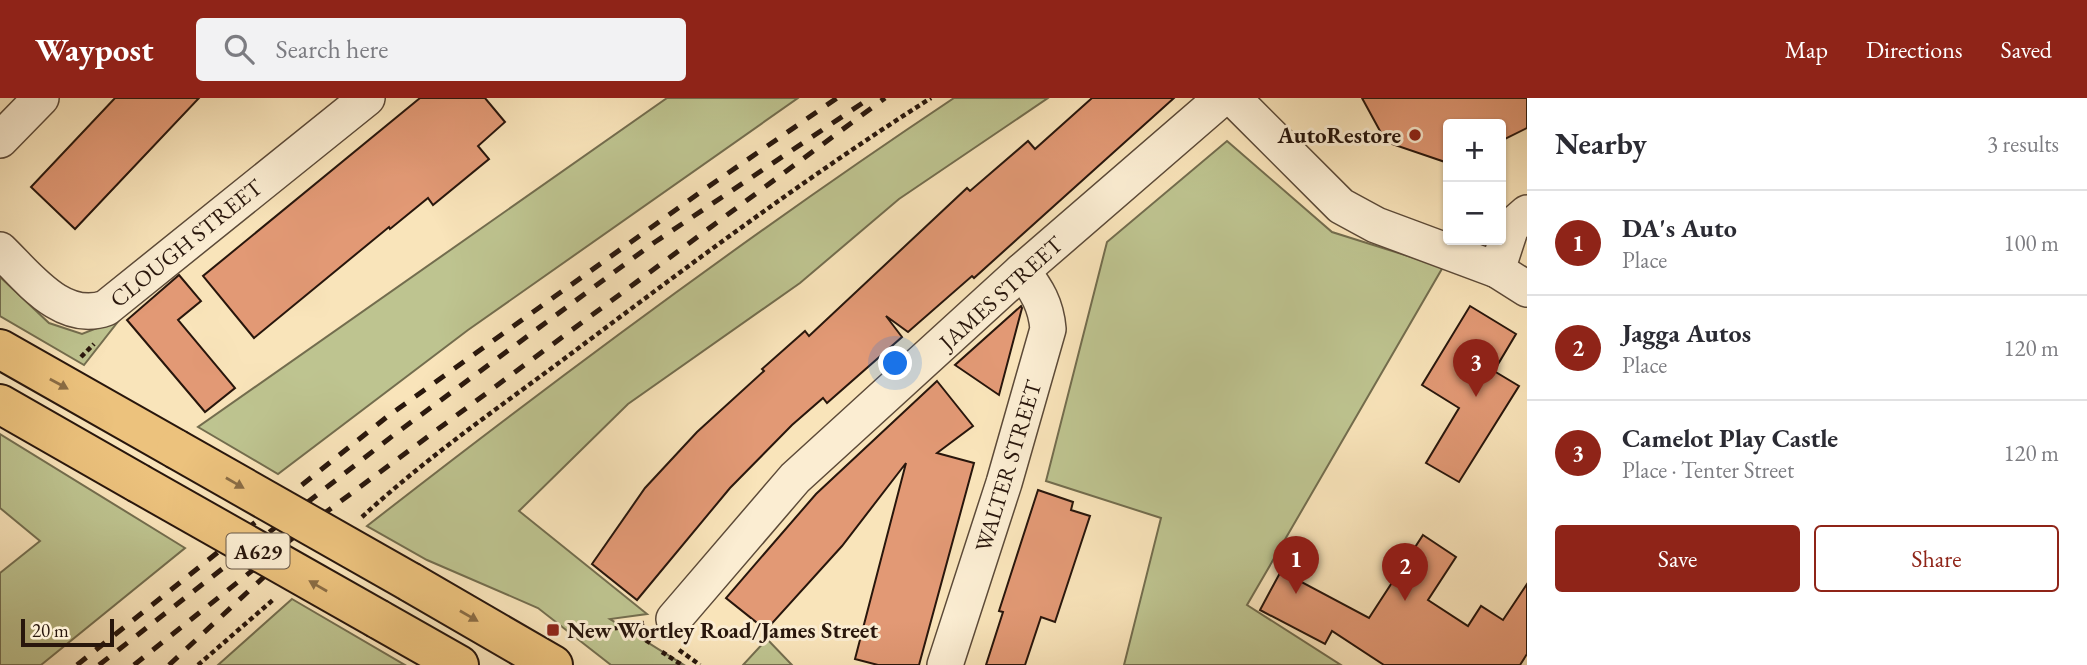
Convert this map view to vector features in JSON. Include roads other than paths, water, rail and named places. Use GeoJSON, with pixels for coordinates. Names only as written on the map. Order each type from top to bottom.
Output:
{"type":"FeatureCollection","features":[{"type":"Feature","properties":{"kind":"main road","name":"A629"},"geometry":{"type":"LineString","coordinates":[[0,349],[547,661]]}},
{"type":"Feature","properties":{"kind":"main road","name":"A629"},"geometry":{"type":"LineString","coordinates":[[0,404],[459,665]]}},
{"type":"Feature","properties":{"kind":"street"},"geometry":{"type":"LineString","coordinates":[[0,139],[40,98]]}},
{"type":"Feature","properties":{"kind":"street","name":"CLOUGH STREET"},"geometry":{"type":"LineString","coordinates":[[0,250],[60,304],[81,312],[106,308],[367,98]]}},
{"type":"Feature","properties":{"kind":"street","name":"JAMES STREET"},"geometry":{"type":"LineString","coordinates":[[674,619],[795,478],[1022,271],[1222,98]]}},
{"type":"Feature","properties":{"kind":"street"},"geometry":{"type":"LineString","coordinates":[[1233,98],[1341,206],[1377,225],[1497,270],[1527,289]]}},
{"type":"Feature","properties":{"kind":"street"},"geometry":{"type":"LineString","coordinates":[[1497,270],[1511,227],[1527,213]]}},
{"type":"Feature","properties":{"kind":"street","name":"WALTER STREET"},"geometry":{"type":"LineString","coordinates":[[945,665],[1004,482],[1048,329],[1047,313],[1039,292],[1022,271]]}},
{"type":"Feature","properties":{"kind":"railway"},"geometry":{"type":"LineString","coordinates":[[77,665],[388,416],[702,191],[837,98]]}},
{"type":"Feature","properties":{"kind":"railway"},"geometry":{"type":"LineString","coordinates":[[99,665],[395,434],[655,242],[870,98]]}},
{"type":"Feature","properties":{"kind":"railway"},"geometry":{"type":"LineString","coordinates":[[134,665],[318,518],[885,98]]}},
{"type":"Feature","properties":{"kind":"railway"},"geometry":{"type":"LineString","coordinates":[[169,665],[294,549]]}},
{"type":"Feature","properties":{"kind":"place","name":"AutoRestore"},"geometry":{"type":"Point","coordinates":[1415,135]}},
{"type":"Feature","properties":{"kind":"place","name":"Camelot Play Castle"},"geometry":{"type":"Point","coordinates":[1476,397]}},
{"type":"Feature","properties":{"kind":"place","name":"DA's Auto"},"geometry":{"type":"Point","coordinates":[1296,594]}},
{"type":"Feature","properties":{"kind":"place","name":"Jagga Autos"},"geometry":{"type":"Point","coordinates":[1405,601]}},
{"type":"Feature","properties":{"kind":"place","name":"New Wortley Road/James Street"},"geometry":{"type":"Point","coordinates":[553,630]}}]}
